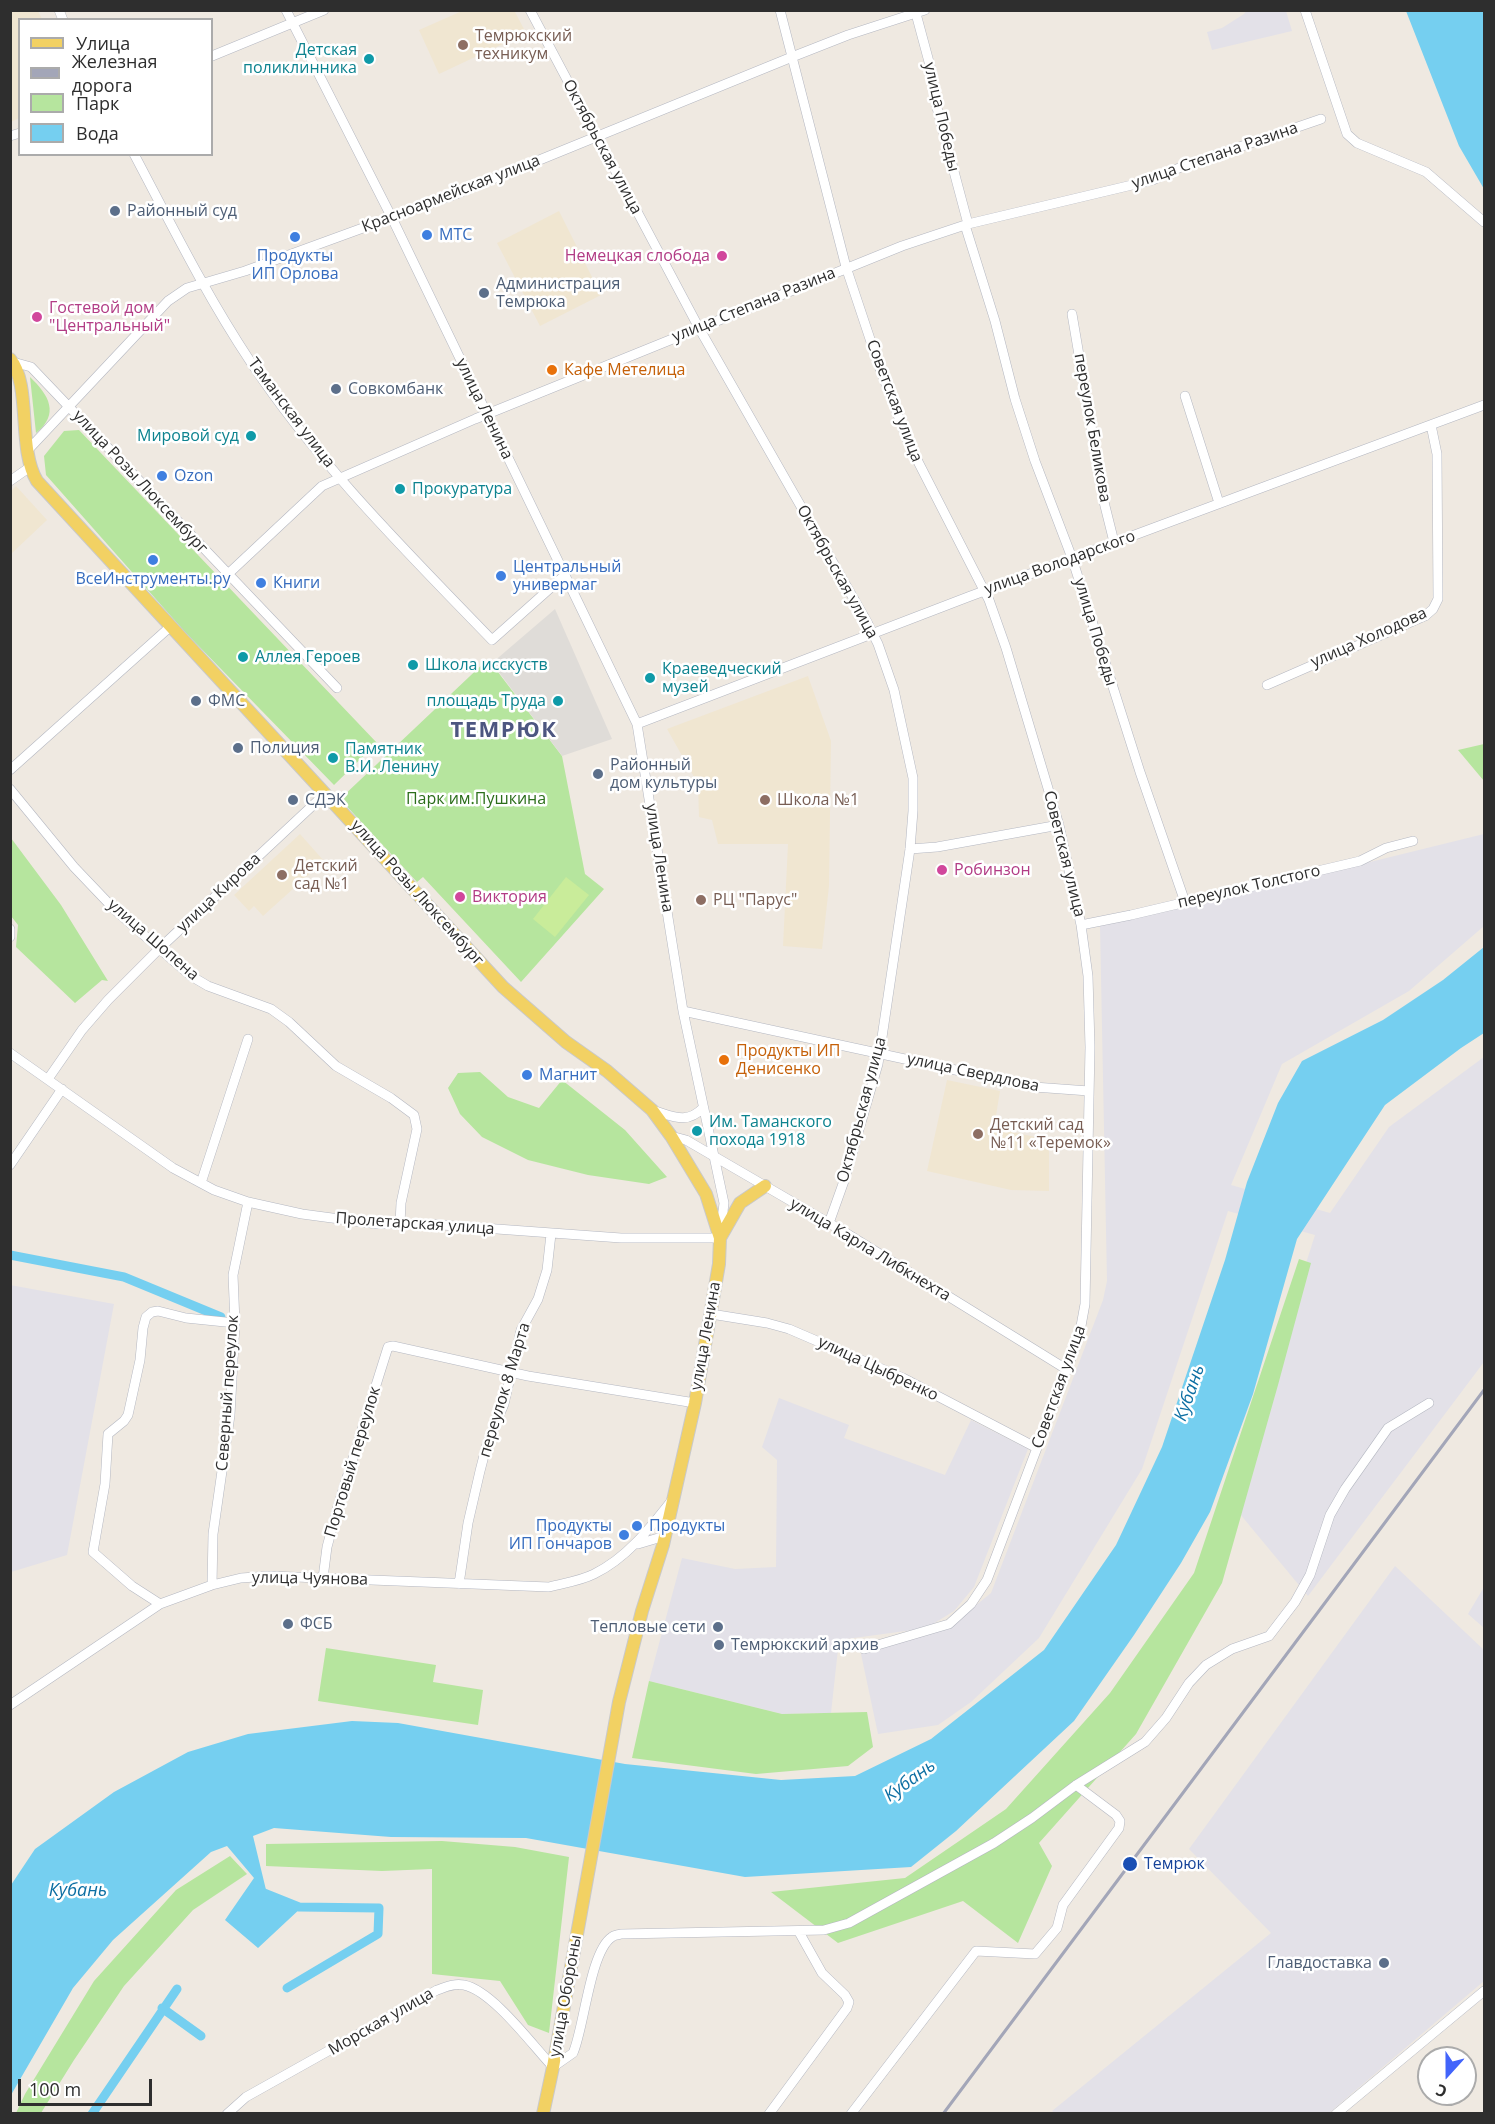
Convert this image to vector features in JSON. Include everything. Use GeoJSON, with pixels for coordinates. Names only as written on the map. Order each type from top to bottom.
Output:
{"type":"FeatureCollection","features":[{"type":"Feature","properties":{"kind":"main road","name":"улица Розы Люксембург"},"geometry":{"type":"LineString","coordinates":[[12,361],[19,378],[30,467],[37,481],[503,987],[558,1036],[607,1071],[652,1110],[671,1136],[706,1194],[720,1238]]}},
{"type":"Feature","properties":{"kind":"main road"},"geometry":{"type":"LineString","coordinates":[[720,1238],[741,1203],[765,1186]]}},
{"type":"Feature","properties":{"kind":"main road","name":"улица Ленина"},"geometry":{"type":"LineString","coordinates":[[613,1733],[642,1611],[675,1496],[711,1314],[719,1264],[720,1238]]}},
{"type":"Feature","properties":{"kind":"main road","name":"улица Обороны"},"geometry":{"type":"LineString","coordinates":[[543,2114],[613,1733]]}},
{"type":"Feature","properties":{"kind":"street","name":"улица Ленина"},"geometry":{"type":"LineString","coordinates":[[286,10],[392,218],[637,724],[683,1011],[724,1203],[720,1238]]}},
{"type":"Feature","properties":{"kind":"street"},"geometry":{"type":"LineString","coordinates":[[213,56],[324,10]]}},
{"type":"Feature","properties":{"kind":"street","name":"Октябрьская улица"},"geometry":{"type":"LineString","coordinates":[[530,10],[699,328],[873,633],[894,690],[913,778],[914,811],[910,849],[880,1053],[844,1181],[829,1223]]}},
{"type":"Feature","properties":{"kind":"street","name":"Советская улица"},"geometry":{"type":"LineString","coordinates":[[780,10],[846,267],[879,366],[909,444],[985,591],[1006,648],[1059,825],[1081,925],[1088,976],[1090,1047],[1085,1304],[1079,1337],[987,1580],[971,1604],[949,1624],[864,1648]]}},
{"type":"Feature","properties":{"kind":"street"},"geometry":{"type":"LineString","coordinates":[[1305,10],[1347,134],[1357,143],[1426,172],[1485,222]]}},
{"type":"Feature","properties":{"kind":"street","name":"Красноармейская улица"},"geometry":{"type":"LineString","coordinates":[[27,451],[168,301],[187,288],[245,272],[392,218],[848,35],[919,11]]}},
{"type":"Feature","properties":{"kind":"street","name":"улица Победы"},"geometry":{"type":"LineString","coordinates":[[919,11],[936,104],[966,224],[1018,409],[1072,558],[1140,772],[1185,902]]}},
{"type":"Feature","properties":{"kind":"street","name":"улица Степана Разина"},"geometry":{"type":"LineString","coordinates":[[227,575],[322,486],[486,415],[846,267],[966,224],[1153,180],[1181,167],[1321,119]]}},
{"type":"Feature","properties":{"kind":"street","name":"Таманская улица"},"geometry":{"type":"LineString","coordinates":[[135,156],[203,284],[249,361],[340,478],[492,640],[565,575]]}},
{"type":"Feature","properties":{"kind":"street","name":"переулок Беликова"},"geometry":{"type":"LineString","coordinates":[[1072,314],[1104,502],[1114,542]]}},
{"type":"Feature","properties":{"kind":"street","name":"улица Розы Люксембург"},"geometry":{"type":"LineString","coordinates":[[12,361],[31,367],[337,688]]}},
{"type":"Feature","properties":{"kind":"street"},"geometry":{"type":"LineString","coordinates":[[1185,396],[1219,503]]}},
{"type":"Feature","properties":{"kind":"street","name":"улица Володарского"},"geometry":{"type":"LineString","coordinates":[[637,724],[1114,542],[1485,405]]}},
{"type":"Feature","properties":{"kind":"street","name":"улица Холодова"},"geometry":{"type":"LineString","coordinates":[[1267,685],[1425,616],[1436,604],[1438,600],[1437,454],[1431,425]]}},
{"type":"Feature","properties":{"kind":"street"},"geometry":{"type":"LineString","coordinates":[[10,481],[30,467]]}},
{"type":"Feature","properties":{"kind":"street"},"geometry":{"type":"LineString","coordinates":[[10,770],[171,626]]}},
{"type":"Feature","properties":{"kind":"street","name":"улица Шопена"},"geometry":{"type":"LineString","coordinates":[[10,789],[74,867],[115,910],[191,976],[208,986],[270,1009],[289,1022],[336,1066],[391,1098],[414,1115],[417,1129],[401,1203],[400,1224]]}},
{"type":"Feature","properties":{"kind":"street","name":"улица Кирова"},"geometry":{"type":"LineString","coordinates":[[48,1079],[82,1030],[108,1000],[160,948],[326,793]]}},
{"type":"Feature","properties":{"kind":"street"},"geometry":{"type":"LineString","coordinates":[[910,849],[937,847],[1059,825]]}},
{"type":"Feature","properties":{"kind":"street","name":"переулок Толстого"},"geometry":{"type":"LineString","coordinates":[[1081,925],[1360,861],[1386,848],[1413,841]]}},
{"type":"Feature","properties":{"kind":"street","name":"улица Свердлова"},"geometry":{"type":"LineString","coordinates":[[683,1011],[1034,1087],[1089,1091]]}},
{"type":"Feature","properties":{"kind":"street"},"geometry":{"type":"LineString","coordinates":[[201,1183],[248,1039]]}},
{"type":"Feature","properties":{"kind":"street","name":"Пролетарская улица"},"geometry":{"type":"LineString","coordinates":[[10,1053],[173,1168],[201,1183],[248,1202],[302,1214],[377,1224],[429,1224],[632,1239],[720,1238]]}},
{"type":"Feature","properties":{"kind":"street"},"geometry":{"type":"LineString","coordinates":[[10,1165],[62,1089]]}},
{"type":"Feature","properties":{"kind":"street"},"geometry":{"type":"LineString","coordinates":[[652,1110],[687,1118],[696,1115],[703,1108]]}},
{"type":"Feature","properties":{"kind":"street","name":"улица Карла Либкнехта"},"geometry":{"type":"LineString","coordinates":[[671,1136],[686,1140],[829,1223],[1066,1370]]}},
{"type":"Feature","properties":{"kind":"street","name":"Северный переулок"},"geometry":{"type":"LineString","coordinates":[[212,1585],[213,1534],[230,1415],[235,1323],[233,1275],[248,1202]]}},
{"type":"Feature","properties":{"kind":"street","name":"переулок 8 Марта"},"geometry":{"type":"LineString","coordinates":[[459,1584],[468,1523],[487,1444],[504,1404],[521,1330],[538,1299],[547,1270],[551,1234]]}},
{"type":"Feature","properties":{"kind":"street"},"geometry":{"type":"LineString","coordinates":[[160,1604],[132,1586],[93,1552],[105,1484],[106,1440],[112,1429],[124,1421],[128,1415],[140,1360],[146,1317],[158,1311],[186,1318],[235,1323]]}},
{"type":"Feature","properties":{"kind":"street","name":"улица Цыбренко"},"geometry":{"type":"LineString","coordinates":[[711,1314],[767,1323],[789,1329],[828,1345],[903,1378],[1037,1448]]}},
{"type":"Feature","properties":{"kind":"street","name":"Портовый переулок"},"geometry":{"type":"LineString","coordinates":[[323,1578],[327,1547],[338,1506],[388,1347],[393,1346],[512,1371]]}},
{"type":"Feature","properties":{"kind":"street"},"geometry":{"type":"LineString","coordinates":[[512,1371],[528,1376],[695,1403]]}},
{"type":"Feature","properties":{"kind":"street"},"geometry":{"type":"LineString","coordinates":[[553,2067],[573,2053],[589,1984],[604,1944],[612,1937],[621,1934],[799,1932],[824,1930],[849,1923],[893,1901],[994,1843],[1076,1785],[1145,1742],[1166,1718],[1189,1683],[1206,1665],[1232,1649],[1269,1636],[1276,1629],[1310,1575],[1330,1515],[1345,1489],[1388,1428],[1429,1403]]}},
{"type":"Feature","properties":{"kind":"street","name":"улица Чуянова"},"geometry":{"type":"LineString","coordinates":[[10,1705],[160,1604],[212,1585],[241,1578],[270,1576],[549,1587],[595,1574],[615,1562],[650,1528],[675,1496]]}},
{"type":"Feature","properties":{"kind":"street","name":"улица Чуянова"},"geometry":{"type":"LineString","coordinates":[[633,1546],[665,1536]]}},
{"type":"Feature","properties":{"kind":"street"},"geometry":{"type":"LineString","coordinates":[[851,2114],[976,1951],[1035,1954],[1056,1928],[1063,1905],[1119,1828],[1120,1821],[1116,1815],[1076,1785]]}},
{"type":"Feature","properties":{"kind":"street"},"geometry":{"type":"LineString","coordinates":[[769,2114],[847,2008],[849,2002],[845,1995],[822,1973],[799,1932]]}},
{"type":"Feature","properties":{"kind":"street","name":"Морская улица"},"geometry":{"type":"LineString","coordinates":[[226,2114],[255,2093],[437,1990],[453,1984],[466,1986],[481,1993],[494,2003],[553,2067]]}},
{"type":"Feature","properties":{"kind":"street"},"geometry":{"type":"LineString","coordinates":[[1336,2114],[1485,1991]]}},
{"type":"Feature","properties":{"kind":"shaded area"},"geometry":{"type":"Polygon","coordinates":[[[11,10],[38,11],[42,18],[18,18],[18,118],[11,122],[11,10]]]}},
{"type":"Feature","properties":{"kind":"shaded area","name":"Темрюкский техникум"},"geometry":{"type":"Polygon","coordinates":[[[514,10],[526,33],[439,74],[419,30],[462,11],[514,10]]]}},
{"type":"Feature","properties":{"kind":"shaded area"},"geometry":{"type":"Polygon","coordinates":[[[1247,10],[1286,11],[1292,31],[1212,50],[1207,32],[1222,28],[1247,10]]]}},
{"type":"Feature","properties":{"kind":"shaded area"},"geometry":{"type":"Polygon","coordinates":[[[559,211],[601,295],[540,326],[497,243],[559,211]]]}},
{"type":"Feature","properties":{"kind":"shaded area"},"geometry":{"type":"Polygon","coordinates":[[[16,486],[47,520],[11,554],[11,491],[16,486]]]}},
{"type":"Feature","properties":{"kind":"shaded area","name":"площадь Труда"},"geometry":{"type":"Polygon","coordinates":[[[555,609],[612,739],[562,756],[492,663],[555,609]]]}},
{"type":"Feature","properties":{"kind":"shaded area","name":"Школа №1"},"geometry":{"type":"Polygon","coordinates":[[[808,676],[831,741],[829,886],[822,949],[783,946],[788,844],[718,844],[712,820],[699,817],[698,784],[667,729],[808,676]]]}},
{"type":"Feature","properties":{"kind":"shaded area","name":"Детский сад №1"},"geometry":{"type":"Polygon","coordinates":[[[300,834],[324,861],[263,916],[254,906],[249,911],[234,895],[300,834]]]}},
{"type":"Feature","properties":{"kind":"shaded area"},"geometry":{"type":"Polygon","coordinates":[[[1484,834],[1484,926],[1409,991],[1282,1064],[1231,1185],[1330,1213],[1389,1127],[1484,1057],[1484,1362],[1308,1596],[1230,1502],[1315,1235],[1228,1211],[1142,1469],[1039,1638],[971,1702],[938,1725],[878,1734],[861,1654],[948,1628],[991,1593],[1103,1300],[1107,1281],[1100,926],[1484,834]]]}},
{"type":"Feature","properties":{"kind":"shaded area","name":"Детский сад №11 «Теремок»"},"geometry":{"type":"Polygon","coordinates":[[[947,1080],[1000,1091],[994,1128],[1049,1140],[1049,1191],[1011,1190],[927,1171],[947,1080]]]}},
{"type":"Feature","properties":{"kind":"shaded area"},"geometry":{"type":"Polygon","coordinates":[[[10,1285],[114,1304],[67,1555],[11,1572],[10,1285]]]}},
{"type":"Feature","properties":{"kind":"shaded area"},"geometry":{"type":"Polygon","coordinates":[[[779,1398],[849,1425],[844,1438],[945,1475],[971,1420],[1028,1449],[974,1587],[954,1611],[933,1624],[913,1630],[839,1640],[831,1713],[782,1714],[649,1681],[682,1558],[735,1569],[776,1567],[777,1460],[762,1447],[779,1398]]]}},
{"type":"Feature","properties":{"kind":"shaded area"},"geometry":{"type":"Polygon","coordinates":[[[1395,1566],[1484,1650],[1484,1981],[1329,2113],[1055,2113],[1052,2111],[1271,1933],[1189,1849],[1395,1566]]]}},
{"type":"Feature","properties":{"kind":"shaded area"},"geometry":{"type":"Polygon","coordinates":[[[1484,1587],[1484,1628],[1468,1614],[1484,1587]]]}},
{"type":"Feature","properties":{"kind":"green space"},"geometry":{"type":"Polygon","coordinates":[[[30,377],[47,398],[50,412],[48,419],[36,433],[30,377]]]}},
{"type":"Feature","properties":{"kind":"green space"},"geometry":{"type":"Polygon","coordinates":[[[79,430],[377,743],[334,785],[185,632],[46,475],[44,456],[64,431],[79,430]]]}},
{"type":"Feature","properties":{"kind":"green space","name":"Парк им.Пушкина"},"geometry":{"type":"Polygon","coordinates":[[[488,659],[562,756],[585,874],[604,889],[521,982],[423,877],[417,882],[340,799],[488,659]]]}},
{"type":"Feature","properties":{"kind":"green space"},"geometry":{"type":"Polygon","coordinates":[[[1484,744],[1484,781],[1458,750],[1484,744]]]}},
{"type":"Feature","properties":{"kind":"green space"},"geometry":{"type":"Polygon","coordinates":[[[11,838],[61,905],[108,981],[102,980],[75,1003],[16,947],[18,925],[11,916],[11,838]]]}},
{"type":"Feature","properties":{"kind":"green space"},"geometry":{"type":"Polygon","coordinates":[[[566,877],[589,895],[555,937],[533,919],[566,877]]]}},
{"type":"Feature","properties":{"kind":"green space"},"geometry":{"type":"Polygon","coordinates":[[[480,1072],[508,1097],[539,1108],[562,1080],[625,1130],[667,1177],[649,1184],[588,1175],[528,1160],[482,1137],[460,1114],[448,1088],[458,1073],[480,1072]]]}},
{"type":"Feature","properties":{"kind":"green space"},"geometry":{"type":"Polygon","coordinates":[[[1299,1259],[1311,1263],[1222,1583],[1136,1734],[1039,1843],[1052,1866],[1018,1943],[963,1901],[838,1943],[771,1892],[905,1878],[1006,1809],[1110,1693],[1194,1573],[1299,1259]]]}},
{"type":"Feature","properties":{"kind":"green space"},"geometry":{"type":"Polygon","coordinates":[[[326,1648],[436,1665],[433,1682],[483,1690],[478,1725],[318,1701],[326,1648]]]}},
{"type":"Feature","properties":{"kind":"green space"},"geometry":{"type":"Polygon","coordinates":[[[649,1681],[782,1714],[867,1712],[873,1747],[848,1766],[756,1774],[632,1758],[649,1681]]]}},
{"type":"Feature","properties":{"kind":"green space"},"geometry":{"type":"Polygon","coordinates":[[[442,1841],[515,1847],[569,1857],[549,2033],[528,2025],[500,1981],[432,1974],[432,1869],[382,1871],[266,1866],[266,1844],[442,1841]]]}},
{"type":"Feature","properties":{"kind":"green space"},"geometry":{"type":"Polygon","coordinates":[[[230,1856],[247,1874],[193,1910],[124,1986],[41,2113],[16,2113],[25,2094],[94,1981],[176,1890],[230,1856]]]}},
{"type":"Feature","properties":{"kind":"water"},"geometry":{"type":"Polygon","coordinates":[[[1406,11],[1484,11],[1484,189],[1459,146],[1406,11]]]}},
{"type":"Feature","properties":{"kind":"water","name":"Кубань"},"geometry":{"type":"Polygon","coordinates":[[[1484,947],[1484,1033],[1385,1105],[1297,1239],[1253,1394],[1210,1512],[1181,1563],[1074,1721],[956,1831],[911,1867],[745,1877],[526,1838],[391,1837],[274,1828],[253,1836],[267,1894],[302,1907],[258,1948],[225,1920],[254,1878],[227,1846],[211,1852],[113,1940],[73,1988],[11,2095],[11,1885],[35,1849],[114,1792],[188,1752],[248,1734],[352,1721],[398,1723],[625,1764],[781,1780],[855,1776],[931,1739],[1044,1650],[1116,1545],[1162,1447],[1225,1260],[1247,1182],[1278,1103],[1302,1061],[1383,1020],[1443,980],[1484,947]]]}},
{"type":"Feature","properties":{"kind":"waterway"},"geometry":{"type":"LineString","coordinates":[[10,1255],[124,1277],[221,1317]]}},
{"type":"Feature","properties":{"kind":"waterway"},"geometry":{"type":"LineString","coordinates":[[258,1888],[259,1891],[299,1907],[379,1908],[378,1934],[287,1988]]}},
{"type":"Feature","properties":{"kind":"waterway"},"geometry":{"type":"LineString","coordinates":[[92,2114],[177,1989]]}},
{"type":"Feature","properties":{"kind":"waterway"},"geometry":{"type":"LineString","coordinates":[[162,2008],[201,2036]]}},
{"type":"Feature","properties":{"kind":"railway"},"geometry":{"type":"LineString","coordinates":[[943,2114],[1484,1390]]}},
{"type":"Feature","properties":{"kind":"place","name":"Темрюкский техникум"},"geometry":{"type":"Point","coordinates":[463,45]}},
{"type":"Feature","properties":{"kind":"place","name":"Детская поликлинника"},"geometry":{"type":"Point","coordinates":[369,59]}},
{"type":"Feature","properties":{"kind":"place","name":"Районный суд"},"geometry":{"type":"Point","coordinates":[115,211]}},
{"type":"Feature","properties":{"kind":"place","name":"МТС"},"geometry":{"type":"Point","coordinates":[427,235]}},
{"type":"Feature","properties":{"kind":"place","name":"Продукты ИП Орлова"},"geometry":{"type":"Point","coordinates":[295,237]}},
{"type":"Feature","properties":{"kind":"place","name":"Немецкая слобода"},"geometry":{"type":"Point","coordinates":[722,256]}},
{"type":"Feature","properties":{"kind":"place","name":"Администрация Темрюка"},"geometry":{"type":"Point","coordinates":[484,293]}},
{"type":"Feature","properties":{"kind":"place","name":"Гостевой дом \"Центральный\""},"geometry":{"type":"Point","coordinates":[37,317]}},
{"type":"Feature","properties":{"kind":"place","name":"Кафе Метелица"},"geometry":{"type":"Point","coordinates":[552,370]}},
{"type":"Feature","properties":{"kind":"place","name":"Совкомбанк"},"geometry":{"type":"Point","coordinates":[336,389]}},
{"type":"Feature","properties":{"kind":"place","name":"Мировой суд"},"geometry":{"type":"Point","coordinates":[251,436]}},
{"type":"Feature","properties":{"kind":"place","name":"Ozon"},"geometry":{"type":"Point","coordinates":[162,476]}},
{"type":"Feature","properties":{"kind":"place","name":"Прокуратура"},"geometry":{"type":"Point","coordinates":[400,489]}},
{"type":"Feature","properties":{"kind":"place","name":"ВсеИнструменты.ру"},"geometry":{"type":"Point","coordinates":[153,560]}},
{"type":"Feature","properties":{"kind":"place","name":"Центральный универмаг"},"geometry":{"type":"Point","coordinates":[501,576]}},
{"type":"Feature","properties":{"kind":"place","name":"Книги"},"geometry":{"type":"Point","coordinates":[261,583]}},
{"type":"Feature","properties":{"kind":"place","name":"Аллея Героев"},"geometry":{"type":"Point","coordinates":[243,657]}},
{"type":"Feature","properties":{"kind":"place","name":"Школа исскуств"},"geometry":{"type":"Point","coordinates":[413,665]}},
{"type":"Feature","properties":{"kind":"place","name":"Краеведческий музей"},"geometry":{"type":"Point","coordinates":[650,678]}},
{"type":"Feature","properties":{"kind":"place","name":"ФМС"},"geometry":{"type":"Point","coordinates":[196,701]}},
{"type":"Feature","properties":{"kind":"place","name":"площадь Труда"},"geometry":{"type":"Point","coordinates":[558,701]}},
{"type":"Feature","properties":{"kind":"place","name":"Полиция"},"geometry":{"type":"Point","coordinates":[238,748]}},
{"type":"Feature","properties":{"kind":"place","name":"Памятник В.И. Ленину"},"geometry":{"type":"Point","coordinates":[333,758]}},
{"type":"Feature","properties":{"kind":"place","name":"Районный дом культуры"},"geometry":{"type":"Point","coordinates":[598,774]}},
{"type":"Feature","properties":{"kind":"place","name":"СДЭК"},"geometry":{"type":"Point","coordinates":[293,800]}},
{"type":"Feature","properties":{"kind":"place","name":"Школа №1"},"geometry":{"type":"Point","coordinates":[765,800]}},
{"type":"Feature","properties":{"kind":"place","name":"Робинзон"},"geometry":{"type":"Point","coordinates":[942,870]}},
{"type":"Feature","properties":{"kind":"place","name":"Детский сад №1"},"geometry":{"type":"Point","coordinates":[282,875]}},
{"type":"Feature","properties":{"kind":"place","name":"Виктория"},"geometry":{"type":"Point","coordinates":[460,897]}},
{"type":"Feature","properties":{"kind":"place","name":"РЦ \"Парус\""},"geometry":{"type":"Point","coordinates":[701,900]}},
{"type":"Feature","properties":{"kind":"place","name":"Продукты ИП Денисенко"},"geometry":{"type":"Point","coordinates":[724,1060]}},
{"type":"Feature","properties":{"kind":"place","name":"Магнит"},"geometry":{"type":"Point","coordinates":[527,1075]}},
{"type":"Feature","properties":{"kind":"place","name":"Им. Таманского похода 1918"},"geometry":{"type":"Point","coordinates":[697,1131]}},
{"type":"Feature","properties":{"kind":"place","name":"Детский сад №11 «Теремок»"},"geometry":{"type":"Point","coordinates":[978,1134]}},
{"type":"Feature","properties":{"kind":"place","name":"Продукты"},"geometry":{"type":"Point","coordinates":[637,1526]}},
{"type":"Feature","properties":{"kind":"place","name":"Продукты ИП Гончаров"},"geometry":{"type":"Point","coordinates":[624,1535]}},
{"type":"Feature","properties":{"kind":"place","name":"ФСБ"},"geometry":{"type":"Point","coordinates":[288,1624]}},
{"type":"Feature","properties":{"kind":"place","name":"Тепловые сети"},"geometry":{"type":"Point","coordinates":[718,1627]}},
{"type":"Feature","properties":{"kind":"place","name":"Темрюкский архив"},"geometry":{"type":"Point","coordinates":[719,1645]}},
{"type":"Feature","properties":{"kind":"place","name":"Темрюк"},"geometry":{"type":"Point","coordinates":[1130,1864]}},
{"type":"Feature","properties":{"kind":"place","name":"Главдоставка"},"geometry":{"type":"Point","coordinates":[1384,1963]}},
{"type":"Feature","properties":{"kind":"district","name":"ТЕМРЮК"},"geometry":{"type":"Point","coordinates":[504,731]}}]}
